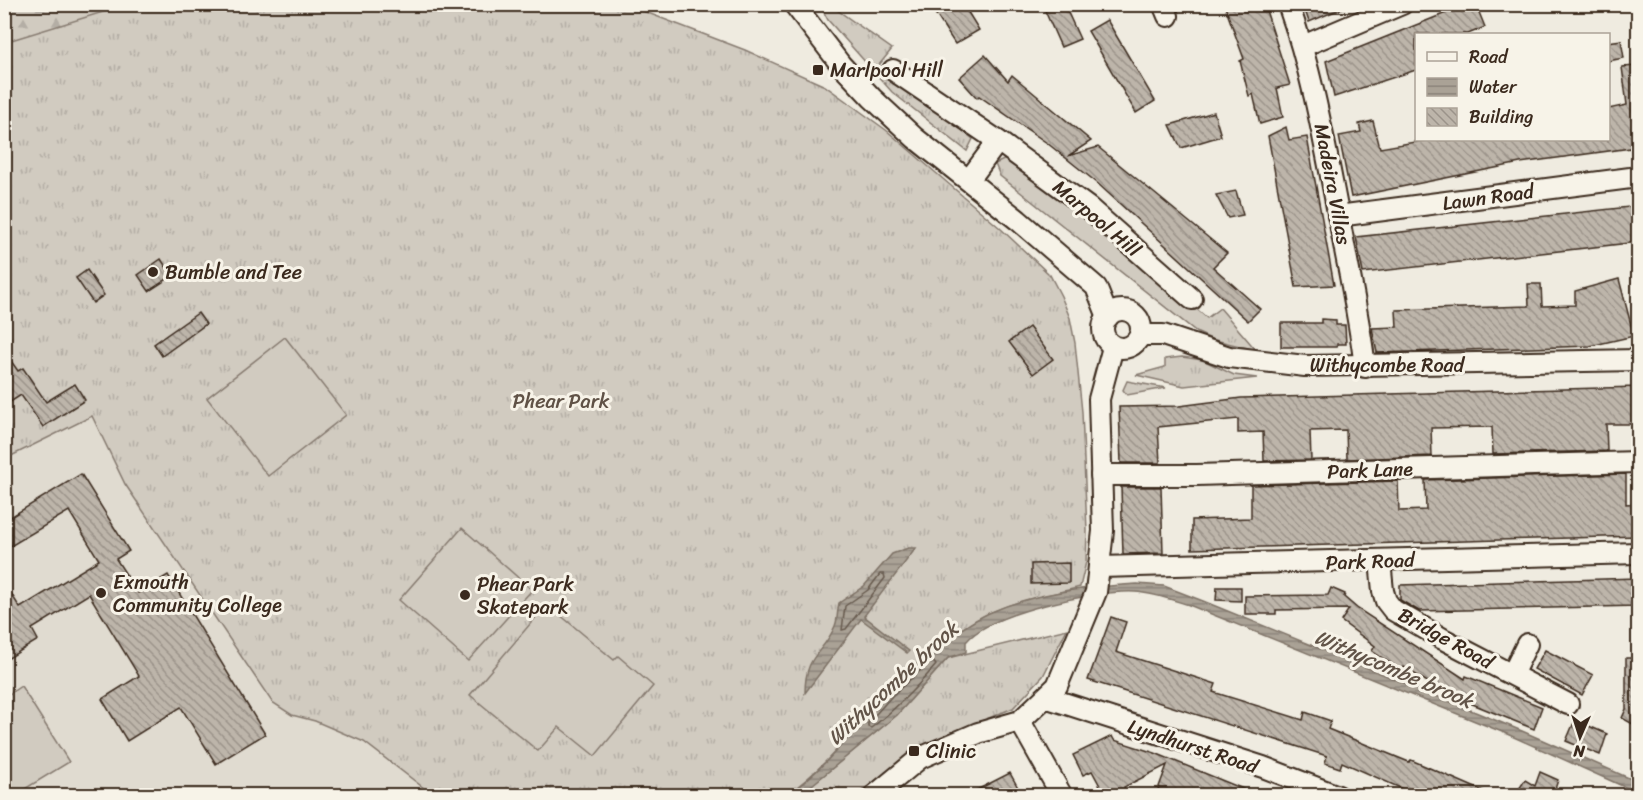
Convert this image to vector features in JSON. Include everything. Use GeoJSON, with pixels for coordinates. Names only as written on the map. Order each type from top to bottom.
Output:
{"type":"FeatureCollection","features":[{"type":"Feature","properties":{"kind":"street"},"geometry":{"type":"LineString","coordinates":[[794,4],[841,66],[872,98],[915,138],[969,180],[1096,287],[1107,317],[1103,332],[1113,347],[1099,399],[1103,531],[1096,592],[1088,617],[1057,686],[1048,698],[1020,721],[978,733],[920,758],[874,795]]}},
{"type":"Feature","properties":{"kind":"street","name":"Madeira Villas"},"geometry":{"type":"LineString","coordinates":[[1288,4],[1303,46],[1322,125],[1359,317],[1365,367]]}},
{"type":"Feature","properties":{"kind":"street"},"geometry":{"type":"LineString","coordinates":[[1303,46],[1402,4]]}},
{"type":"Feature","properties":{"kind":"street","name":"Marpool Hill"},"geometry":{"type":"LineString","coordinates":[[892,70],[998,141],[1089,208],[1192,299]]}},
{"type":"Feature","properties":{"kind":"street"},"geometry":{"type":"LineString","coordinates":[[969,180],[998,141]]}},
{"type":"Feature","properties":{"kind":"street","name":"Lawn Road"},"geometry":{"type":"LineString","coordinates":[[1338,216],[1638,177]]}},
{"type":"Feature","properties":{"kind":"street"},"geometry":{"type":"LineString","coordinates":[[1107,317],[1122,310],[1131,312],[1140,322],[1140,335],[1130,347],[1113,347]]}},
{"type":"Feature","properties":{"kind":"street","name":"Withycombe Road"},"geometry":{"type":"LineString","coordinates":[[1140,335],[1163,335],[1229,357],[1262,363],[1365,367],[1638,360]]}},
{"type":"Feature","properties":{"kind":"street","name":"Park Lane"},"geometry":{"type":"LineString","coordinates":[[1101,475],[1197,475],[1638,462]]}},
{"type":"Feature","properties":{"kind":"street","name":"Park Road"},"geometry":{"type":"LineString","coordinates":[[1100,567],[1638,553]]}},
{"type":"Feature","properties":{"kind":"street","name":"Bridge Road"},"geometry":{"type":"LineString","coordinates":[[1380,561],[1383,591],[1386,601],[1394,610],[1443,639],[1513,673],[1568,704]]}},
{"type":"Feature","properties":{"kind":"street","name":"Bridge Road"},"geometry":{"type":"LineString","coordinates":[[1513,673],[1527,644]]}},
{"type":"Feature","properties":{"kind":"street","name":"Lyndhurst Road"},"geometry":{"type":"LineString","coordinates":[[1048,698],[1263,768],[1338,795]]}},
{"type":"Feature","properties":{"kind":"street"},"geometry":{"type":"LineString","coordinates":[[1020,721],[1062,795]]}},
{"type":"Feature","properties":{"kind":"shaded area"},"geometry":{"type":"Polygon","coordinates":[[[1638,274],[1638,356],[1635,356],[1630,276],[1638,274]]]}},
{"type":"Feature","properties":{"kind":"shaded area","name":"Exmouth Community College"},"geometry":{"type":"Polygon","coordinates":[[[92,416],[125,484],[272,702],[292,715],[315,721],[364,742],[433,795],[5,796],[5,459],[92,416]]]}},
{"type":"Feature","properties":{"kind":"green space"},"geometry":{"type":"Polygon","coordinates":[[[5,4],[126,4],[126,5],[5,42],[5,4]]]}},
{"type":"Feature","properties":{"kind":"green space","name":"Phear Park"},"geometry":{"type":"Polygon","coordinates":[[[76,4],[627,5],[745,50],[825,86],[886,130],[1000,228],[1050,275],[1061,296],[1070,318],[1075,343],[1082,412],[1087,531],[1086,562],[1080,587],[999,609],[947,639],[907,672],[826,761],[786,795],[433,795],[364,742],[315,721],[292,715],[272,702],[125,484],[92,416],[5,459],[5,30],[76,4]]]}},
{"type":"Feature","properties":{"kind":"green space"},"geometry":{"type":"Polygon","coordinates":[[[820,5],[830,5],[892,49],[879,65],[973,139],[967,151],[892,92],[828,20],[820,5]]]}},
{"type":"Feature","properties":{"kind":"green space"},"geometry":{"type":"Polygon","coordinates":[[[1010,157],[1080,207],[1207,318],[1220,308],[1256,350],[1211,339],[1198,333],[1000,176],[995,164],[1010,157]]]}},
{"type":"Feature","properties":{"kind":"green space"},"geometry":{"type":"Polygon","coordinates":[[[285,337],[346,415],[268,476],[207,398],[285,337]]]}},
{"type":"Feature","properties":{"kind":"green space"},"geometry":{"type":"Polygon","coordinates":[[[1182,357],[1203,360],[1234,375],[1257,378],[1184,386],[1136,375],[1165,367],[1165,359],[1182,357]]]}},
{"type":"Feature","properties":{"kind":"green space"},"geometry":{"type":"Polygon","coordinates":[[[1127,381],[1166,388],[1127,395],[1123,390],[1127,381]]]}},
{"type":"Feature","properties":{"kind":"green space","name":"Phear Park Skatepark"},"geometry":{"type":"Polygon","coordinates":[[[462,528],[532,590],[468,661],[399,600],[462,528]]]}},
{"type":"Feature","properties":{"kind":"green space"},"geometry":{"type":"Polygon","coordinates":[[[547,604],[614,660],[618,656],[653,686],[595,756],[559,727],[538,751],[470,695],[547,604]]]}},
{"type":"Feature","properties":{"kind":"green space"},"geometry":{"type":"Polygon","coordinates":[[[1067,629],[1043,676],[1013,708],[924,745],[856,795],[798,796],[897,715],[948,658],[1067,629]]]}},
{"type":"Feature","properties":{"kind":"green space"},"geometry":{"type":"Polygon","coordinates":[[[21,686],[69,762],[15,795],[5,795],[5,697],[21,686]]]}},
{"type":"Feature","properties":{"kind":"water"},"geometry":{"type":"Polygon","coordinates":[[[908,548],[916,548],[864,616],[909,651],[907,653],[861,619],[805,693],[811,662],[835,626],[839,603],[864,586],[892,554],[908,548]]]}},
{"type":"Feature","properties":{"kind":"water"},"geometry":{"type":"Polygon","coordinates":[[[1137,584],[1164,586],[1522,731],[1638,782],[1638,793],[1507,734],[1189,605],[1156,595],[1118,592],[1071,599],[1020,612],[979,631],[966,642],[966,652],[948,658],[897,715],[806,790],[798,795],[786,796],[826,761],[907,673],[934,649],[976,620],[1007,606],[1043,595],[1137,584]]]}},
{"type":"Feature","properties":{"kind":"building"},"geometry":{"type":"Polygon","coordinates":[[[929,4],[963,4],[979,30],[955,44],[929,4]]]}},
{"type":"Feature","properties":{"kind":"building"},"geometry":{"type":"Polygon","coordinates":[[[1042,4],[1064,4],[1080,39],[1061,47],[1042,4]]]}},
{"type":"Feature","properties":{"kind":"building"},"geometry":{"type":"Polygon","coordinates":[[[1224,4],[1264,4],[1290,85],[1277,88],[1283,117],[1260,124],[1253,94],[1249,96],[1240,61],[1244,59],[1224,4]]]}},
{"type":"Feature","properties":{"kind":"building"},"geometry":{"type":"Polygon","coordinates":[[[1303,4],[1350,4],[1350,5],[1309,22],[1303,4]]]}},
{"type":"Feature","properties":{"kind":"building"},"geometry":{"type":"Polygon","coordinates":[[[1466,5],[1468,8],[1476,5],[1485,27],[1470,33],[1415,33],[1415,70],[1334,97],[1326,61],[1466,5]]]}},
{"type":"Feature","properties":{"kind":"building"},"geometry":{"type":"Polygon","coordinates":[[[1107,20],[1155,101],[1136,113],[1088,31],[1107,20]]]}},
{"type":"Feature","properties":{"kind":"building"},"geometry":{"type":"Polygon","coordinates":[[[1621,40],[1624,58],[1610,61],[1610,42],[1621,40]]]}},
{"type":"Feature","properties":{"kind":"building"},"geometry":{"type":"Polygon","coordinates":[[[985,55],[1008,81],[1012,75],[1091,141],[1068,156],[1098,147],[1227,253],[1213,267],[1260,309],[1248,321],[1096,182],[1047,143],[979,96],[977,98],[959,78],[985,55]]]}},
{"type":"Feature","properties":{"kind":"building"},"geometry":{"type":"Polygon","coordinates":[[[1638,66],[1638,147],[1520,163],[1351,197],[1339,136],[1361,132],[1359,124],[1373,121],[1380,148],[1421,141],[1610,141],[1610,109],[1627,105],[1622,67],[1638,66]]]}},
{"type":"Feature","properties":{"kind":"building"},"geometry":{"type":"Polygon","coordinates":[[[1214,112],[1221,136],[1181,148],[1170,125],[1214,112]]]}},
{"type":"Feature","properties":{"kind":"building"},"geometry":{"type":"Polygon","coordinates":[[[1286,127],[1289,140],[1307,137],[1334,285],[1296,287],[1268,136],[1286,127]]]}},
{"type":"Feature","properties":{"kind":"building"},"geometry":{"type":"Polygon","coordinates":[[[1236,191],[1243,215],[1228,218],[1216,195],[1236,191]]]}},
{"type":"Feature","properties":{"kind":"building"},"geometry":{"type":"Polygon","coordinates":[[[1638,206],[1638,242],[1363,273],[1356,237],[1638,206]]]}},
{"type":"Feature","properties":{"kind":"building"},"geometry":{"type":"Polygon","coordinates":[[[161,259],[172,276],[149,291],[138,275],[161,259]]]}},
{"type":"Feature","properties":{"kind":"building"},"geometry":{"type":"Polygon","coordinates":[[[87,270],[104,295],[93,303],[76,278],[87,270]]]}},
{"type":"Feature","properties":{"kind":"building"},"geometry":{"type":"Polygon","coordinates":[[[1619,279],[1634,336],[1590,346],[1377,353],[1372,328],[1397,327],[1396,310],[1529,306],[1528,284],[1541,284],[1542,306],[1575,305],[1575,291],[1619,279]]]}},
{"type":"Feature","properties":{"kind":"building"},"geometry":{"type":"Polygon","coordinates":[[[198,313],[206,324],[162,356],[154,344],[198,313]]]}},
{"type":"Feature","properties":{"kind":"building"},"geometry":{"type":"Polygon","coordinates":[[[1321,319],[1336,320],[1336,325],[1345,325],[1346,344],[1337,344],[1337,347],[1281,347],[1281,323],[1321,323],[1321,319]]]}},
{"type":"Feature","properties":{"kind":"building"},"geometry":{"type":"Polygon","coordinates":[[[1029,327],[1053,359],[1033,374],[1009,342],[1029,327]]]}},
{"type":"Feature","properties":{"kind":"building"},"geometry":{"type":"Polygon","coordinates":[[[4,351],[18,371],[23,368],[46,402],[75,384],[85,400],[43,427],[21,395],[4,406],[4,351]]]}},
{"type":"Feature","properties":{"kind":"building"},"geometry":{"type":"Polygon","coordinates":[[[1638,387],[1638,424],[1606,424],[1607,451],[1493,454],[1492,427],[1431,428],[1432,456],[1347,459],[1346,430],[1310,431],[1311,460],[1264,461],[1263,432],[1238,433],[1238,419],[1158,427],[1160,463],[1121,463],[1119,407],[1179,406],[1241,398],[1638,387]]]}},
{"type":"Feature","properties":{"kind":"building"},"geometry":{"type":"Polygon","coordinates":[[[81,474],[129,551],[116,559],[138,593],[168,575],[265,734],[216,764],[181,707],[127,741],[102,699],[139,676],[89,594],[32,629],[38,640],[4,661],[4,582],[20,608],[99,560],[69,511],[4,550],[4,521],[81,474]]]}},
{"type":"Feature","properties":{"kind":"building"},"geometry":{"type":"Polygon","coordinates":[[[1626,474],[1626,504],[1638,503],[1638,536],[1192,549],[1192,520],[1251,518],[1251,485],[1398,481],[1399,511],[1426,510],[1425,480],[1626,474]]]}},
{"type":"Feature","properties":{"kind":"building"},"geometry":{"type":"Polygon","coordinates":[[[1121,487],[1161,487],[1163,553],[1123,554],[1121,487]]]}},
{"type":"Feature","properties":{"kind":"building"},"geometry":{"type":"Polygon","coordinates":[[[1069,563],[1069,583],[1031,584],[1031,564],[1069,563]]]}},
{"type":"Feature","properties":{"kind":"building"},"geometry":{"type":"Polygon","coordinates":[[[1638,578],[1638,606],[1419,611],[1400,600],[1400,585],[1638,578]]]}},
{"type":"Feature","properties":{"kind":"building"},"geometry":{"type":"Polygon","coordinates":[[[1217,587],[1241,587],[1241,601],[1216,600],[1217,587]]]}},
{"type":"Feature","properties":{"kind":"building"},"geometry":{"type":"Polygon","coordinates":[[[1331,588],[1345,594],[1344,597],[1358,609],[1465,679],[1466,676],[1542,707],[1534,729],[1443,692],[1404,667],[1402,671],[1372,651],[1375,646],[1341,621],[1349,609],[1276,610],[1276,614],[1245,614],[1245,596],[1328,595],[1331,588]]]}},
{"type":"Feature","properties":{"kind":"building"},"geometry":{"type":"Polygon","coordinates":[[[1111,617],[1126,622],[1116,652],[1216,684],[1213,692],[1303,720],[1305,712],[1331,721],[1328,729],[1409,762],[1411,760],[1492,795],[1416,795],[1342,762],[1340,768],[1325,763],[1327,756],[1088,680],[1111,617]]]}},
{"type":"Feature","properties":{"kind":"building"},"geometry":{"type":"Polygon","coordinates":[[[1545,650],[1593,675],[1582,695],[1534,669],[1545,650]]]}},
{"type":"Feature","properties":{"kind":"building"},"geometry":{"type":"Polygon","coordinates":[[[1626,658],[1638,658],[1638,727],[1622,718],[1626,709],[1626,658]]]}},
{"type":"Feature","properties":{"kind":"building"},"geometry":{"type":"Polygon","coordinates":[[[1575,720],[1607,734],[1600,755],[1566,741],[1575,720]]]}},
{"type":"Feature","properties":{"kind":"building"},"geometry":{"type":"Polygon","coordinates":[[[1112,736],[1114,740],[1155,753],[1258,795],[1156,795],[1167,765],[1124,787],[1128,795],[1105,795],[1092,771],[1083,775],[1073,755],[1112,736]]]}},
{"type":"Feature","properties":{"kind":"building"},"geometry":{"type":"Polygon","coordinates":[[[1540,772],[1558,780],[1553,795],[1515,795],[1525,780],[1535,786],[1540,772]]]}},
{"type":"Feature","properties":{"kind":"building"},"geometry":{"type":"Polygon","coordinates":[[[1010,773],[1022,795],[967,795],[1010,773]]]}},
{"type":"Feature","properties":{"kind":"place","name":"Marlpool Hill"},"geometry":{"type":"Point","coordinates":[818,70]}},
{"type":"Feature","properties":{"kind":"place","name":"Bumble and Tee"},"geometry":{"type":"Point","coordinates":[153,272]}},
{"type":"Feature","properties":{"kind":"place","name":"Exmouth Community College"},"geometry":{"type":"Point","coordinates":[101,593]}},
{"type":"Feature","properties":{"kind":"place","name":"Phear Park Skatepark"},"geometry":{"type":"Point","coordinates":[465,595]}},
{"type":"Feature","properties":{"kind":"place","name":"Clinic"},"geometry":{"type":"Point","coordinates":[914,751]}},
{"type":"Feature","properties":{"kind":"water label","name":"Withycombe brook"},"geometry":{"type":"Point","coordinates":[1394,669]}},
{"type":"Feature","properties":{"kind":"water label","name":"Withycombe brook"},"geometry":{"type":"Point","coordinates":[893,683]}}]}
